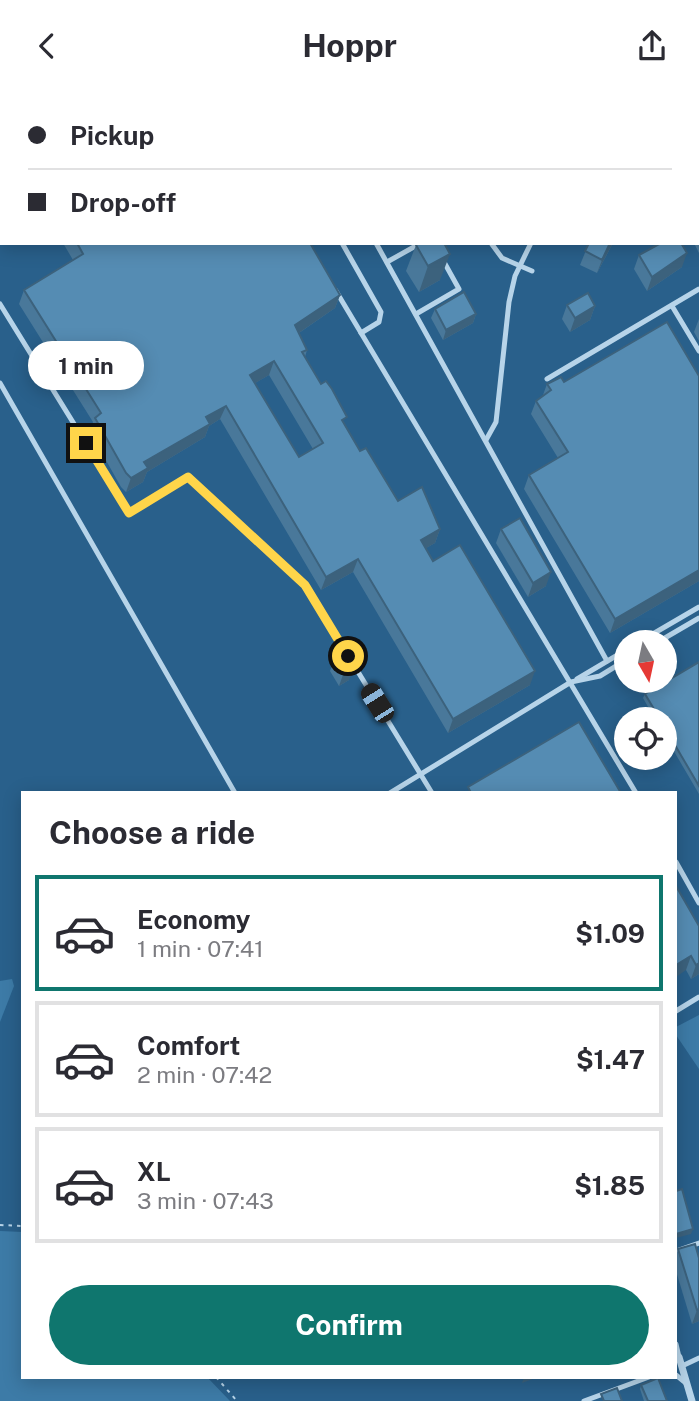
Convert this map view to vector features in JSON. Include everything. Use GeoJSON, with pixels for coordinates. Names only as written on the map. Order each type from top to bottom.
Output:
{"type":"FeatureCollection","features":[{"type":"Feature","properties":{"kind":"street"},"geometry":{"type":"LineString","coordinates":[[679,1357],[692,1401]]}},
{"type":"Feature","properties":{"kind":"lane"},"geometry":{"type":"LineString","coordinates":[[343,245],[381,312],[379,322],[362,333]]}},
{"type":"Feature","properties":{"kind":"lane"},"geometry":{"type":"LineString","coordinates":[[377,245],[607,661]]}},
{"type":"Feature","properties":{"kind":"lane"},"geometry":{"type":"LineString","coordinates":[[387,262],[417,245]]}},
{"type":"Feature","properties":{"kind":"lane"},"geometry":{"type":"LineString","coordinates":[[492,245],[499,256],[532,271]]}},
{"type":"Feature","properties":{"kind":"lane"},"geometry":{"type":"LineString","coordinates":[[486,440],[496,422],[509,302],[515,277],[530,245]]}},
{"type":"Feature","properties":{"kind":"lane"},"geometry":{"type":"LineString","coordinates":[[416,314],[459,289],[439,255]]}},
{"type":"Feature","properties":{"kind":"lane"},"geometry":{"type":"LineString","coordinates":[[335,288],[634,791]]}},
{"type":"Feature","properties":{"kind":"lane"},"geometry":{"type":"LineString","coordinates":[[547,379],[699,289]]}},
{"type":"Feature","properties":{"kind":"lane"},"geometry":{"type":"LineString","coordinates":[[0,304],[129,513],[188,477],[305,585],[431,791]]}},
{"type":"Feature","properties":{"kind":"lane"},"geometry":{"type":"LineString","coordinates":[[672,306],[699,351]]}},
{"type":"Feature","properties":{"kind":"lane"},"geometry":{"type":"LineString","coordinates":[[0,383],[234,791]]}},
{"type":"Feature","properties":{"kind":"lane"},"geometry":{"type":"LineString","coordinates":[[660,630],[699,607]]}},
{"type":"Feature","properties":{"kind":"lane"},"geometry":{"type":"LineString","coordinates":[[677,631],[699,618]]}},
{"type":"Feature","properties":{"kind":"lane"},"geometry":{"type":"LineString","coordinates":[[393,791],[614,657]]}},
{"type":"Feature","properties":{"kind":"lane"},"geometry":{"type":"LineString","coordinates":[[571,682],[600,676],[614,667]]}},
{"type":"Feature","properties":{"kind":"lane"},"geometry":{"type":"LineString","coordinates":[[677,864],[699,903]]}},
{"type":"Feature","properties":{"kind":"lane"},"geometry":{"type":"LineString","coordinates":[[677,1010],[699,997]]}},
{"type":"Feature","properties":{"kind":"lane"},"geometry":{"type":"LineString","coordinates":[[677,1251],[699,1243]]}},
{"type":"Feature","properties":{"kind":"lane"},"geometry":{"type":"LineString","coordinates":[[677,1348],[679,1357]]}},
{"type":"Feature","properties":{"kind":"lane"},"geometry":{"type":"LineString","coordinates":[[682,1366],[699,1358]]}},
{"type":"Feature","properties":{"kind":"lane"},"geometry":{"type":"LineString","coordinates":[[677,1376],[687,1384]]}},
{"type":"Feature","properties":{"kind":"lane"},"geometry":{"type":"LineString","coordinates":[[584,1401],[644,1379]]}},
{"type":"Feature","properties":{"kind":"path"},"geometry":{"type":"LineString","coordinates":[[0,1225],[21,1226]]}},
{"type":"Feature","properties":{"kind":"path"},"geometry":{"type":"LineString","coordinates":[[218,1379],[237,1401]]}},
{"type":"Feature","properties":{"kind":"shaded area"},"geometry":{"type":"Polygon","coordinates":[[[12,979],[14,986],[0,1022],[0,981],[12,979]]]}},
{"type":"Feature","properties":{"kind":"shaded area"},"geometry":{"type":"Polygon","coordinates":[[[699,1015],[699,1069],[677,1036],[677,1026],[699,1015]]]}},
{"type":"Feature","properties":{"kind":"shaded area"},"geometry":{"type":"Polygon","coordinates":[[[0,1231],[21,1232],[21,1379],[209,1379],[230,1401],[0,1401],[0,1231]]]}},
{"type":"Feature","properties":{"kind":"building"},"geometry":{"type":"Polygon","coordinates":[[[78,245],[311,245],[340,295],[295,325],[307,350],[302,352],[321,384],[326,381],[332,389],[347,417],[342,420],[360,451],[366,448],[398,501],[422,487],[440,529],[421,540],[433,561],[460,545],[535,671],[453,719],[358,559],[326,577],[226,406],[206,417],[210,424],[144,462],[148,468],[131,478],[95,418],[101,413],[24,290],[83,254],[78,245]],[[274,361],[250,375],[299,457],[323,443],[274,361]]]}},
{"type":"Feature","properties":{"kind":"building"},"geometry":{"type":"Polygon","coordinates":[[[416,245],[445,245],[450,254],[428,266],[416,245]]]}},
{"type":"Feature","properties":{"kind":"building"},"geometry":{"type":"Polygon","coordinates":[[[588,245],[609,245],[602,260],[585,251],[588,245]]]}},
{"type":"Feature","properties":{"kind":"building"},"geometry":{"type":"Polygon","coordinates":[[[657,245],[682,245],[687,253],[652,277],[639,255],[657,245]]]}},
{"type":"Feature","properties":{"kind":"building"},"geometry":{"type":"Polygon","coordinates":[[[464,292],[476,314],[446,330],[435,309],[464,292]]]}},
{"type":"Feature","properties":{"kind":"building"},"geometry":{"type":"Polygon","coordinates":[[[588,293],[595,306],[575,318],[567,305],[588,293]]]}},
{"type":"Feature","properties":{"kind":"building"},"geometry":{"type":"Polygon","coordinates":[[[667,322],[699,376],[699,570],[615,619],[529,475],[568,452],[536,401],[551,390],[547,384],[561,377],[564,382],[667,322]]]}},
{"type":"Feature","properties":{"kind":"building"},"geometry":{"type":"Polygon","coordinates":[[[520,518],[551,572],[533,583],[501,529],[520,518]]]}},
{"type":"Feature","properties":{"kind":"building"},"geometry":{"type":"Polygon","coordinates":[[[345,651],[354,666],[344,672],[335,658],[345,651]]]}},
{"type":"Feature","properties":{"kind":"building"},"geometry":{"type":"Polygon","coordinates":[[[699,662],[699,786],[677,748],[677,707],[653,707],[645,694],[677,693],[677,675],[699,662]]]}},
{"type":"Feature","properties":{"kind":"building"},"geometry":{"type":"Polygon","coordinates":[[[579,722],[620,791],[470,791],[468,787],[579,722]]]}},
{"type":"Feature","properties":{"kind":"building"},"geometry":{"type":"Polygon","coordinates":[[[677,888],[699,926],[699,963],[696,965],[691,956],[677,964],[677,888]]]}},
{"type":"Feature","properties":{"kind":"building"},"geometry":{"type":"Polygon","coordinates":[[[682,1189],[693,1229],[677,1234],[677,1191],[682,1189]]]}},
{"type":"Feature","properties":{"kind":"building"},"geometry":{"type":"Polygon","coordinates":[[[695,1244],[699,1258],[697,1310],[678,1249],[695,1244]]]}},
{"type":"Feature","properties":{"kind":"building"},"geometry":{"type":"Polygon","coordinates":[[[658,1379],[667,1401],[648,1401],[641,1385],[658,1379]]]}},
{"type":"Feature","properties":{"kind":"building"},"geometry":{"type":"Polygon","coordinates":[[[617,1388],[622,1401],[604,1401],[601,1394],[617,1388]]]}},
{"type":"Feature","properties":{"kind":"route"},"geometry":{"type":"LineString","coordinates":[[86,443],[129,513],[188,477],[305,585],[348,656]]}}]}
